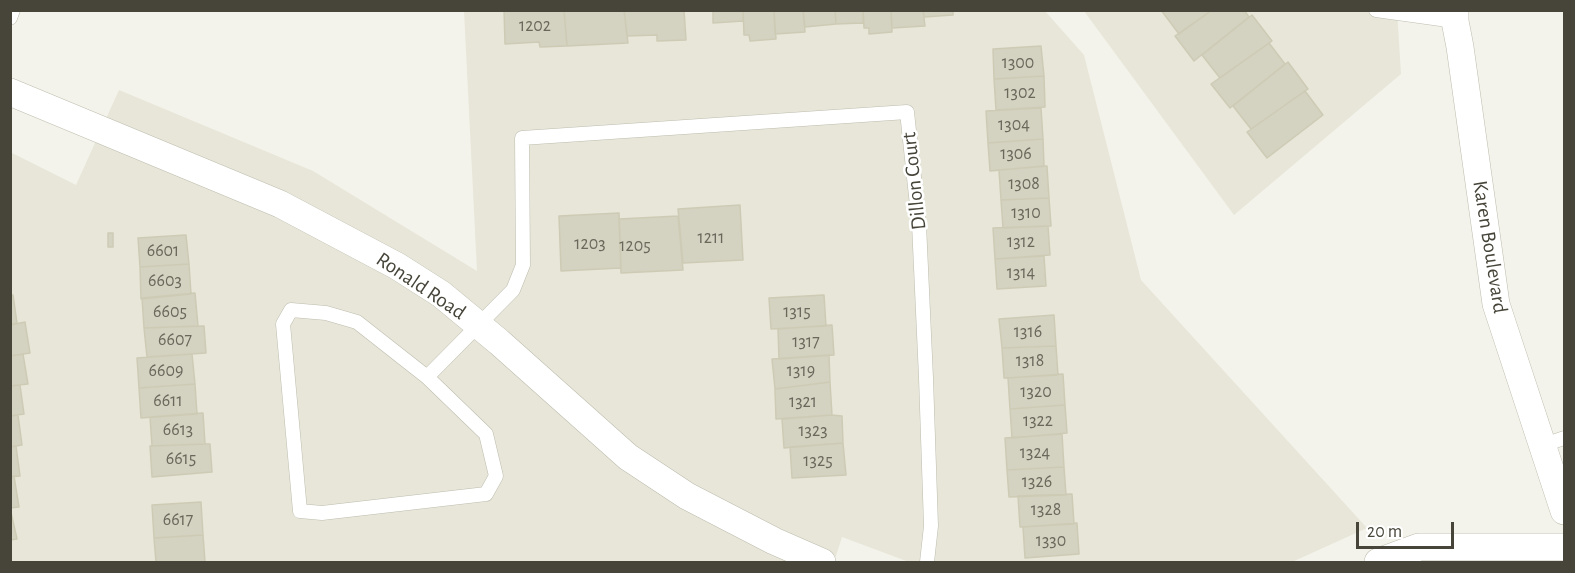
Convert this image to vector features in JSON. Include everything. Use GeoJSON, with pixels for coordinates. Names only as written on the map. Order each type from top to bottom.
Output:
{"type":"FeatureCollection","features":[{"type":"Feature","properties":{"kind":"street","name":"Karen Boulevard"},"geometry":{"type":"LineString","coordinates":[[1455,16],[1496,304],[1554,442],[1564,512]]}},
{"type":"Feature","properties":{"kind":"street","name":"Ronald Road"},"geometry":{"type":"LineString","coordinates":[[10,92],[280,204],[397,266],[441,294],[478,324],[628,457],[687,496],[774,541],[822,562]]}},
{"type":"Feature","properties":{"kind":"street"},"geometry":{"type":"LineString","coordinates":[[1378,562],[1419,547],[1564,547]]}},
{"type":"Feature","properties":{"kind":"lane"},"geometry":{"type":"LineString","coordinates":[[10,18],[14,10]]}},
{"type":"Feature","properties":{"kind":"lane"},"geometry":{"type":"LineString","coordinates":[[1376,10],[1455,16]]}},
{"type":"Feature","properties":{"kind":"lane","name":"Dillon Court"},"geometry":{"type":"LineString","coordinates":[[478,324],[513,290],[523,265],[522,138],[907,112],[919,225],[926,378],[931,526],[927,562]]}},
{"type":"Feature","properties":{"kind":"lane"},"geometry":{"type":"LineString","coordinates":[[291,310],[326,313],[357,322],[427,377],[486,434],[496,476],[486,494],[322,513],[300,512],[283,324],[291,310]]}},
{"type":"Feature","properties":{"kind":"lane"},"geometry":{"type":"LineString","coordinates":[[427,377],[478,324]]}},
{"type":"Feature","properties":{"kind":"shaded area"},"geometry":{"type":"Polygon","coordinates":[[[464,11],[1045,11],[1084,55],[1141,280],[1367,528],[1292,562],[909,562],[842,537],[834,562],[11,562],[10,152],[76,185],[119,90],[313,171],[477,271],[464,11]]]}},
{"type":"Feature","properties":{"kind":"shaded area"},"geometry":{"type":"Polygon","coordinates":[[[1084,11],[1397,11],[1401,74],[1234,215],[1084,11]]]}},
{"type":"Feature","properties":{"kind":"building"},"geometry":{"type":"Polygon","coordinates":[[[504,10],[564,10],[567,46],[540,47],[539,42],[505,44],[504,10]]]}},
{"type":"Feature","properties":{"kind":"building"},"geometry":{"type":"Polygon","coordinates":[[[564,10],[624,10],[628,43],[567,46],[564,10]]]}},
{"type":"Feature","properties":{"kind":"building"},"geometry":{"type":"Polygon","coordinates":[[[624,10],[684,10],[686,40],[657,41],[657,35],[627,36],[624,10]]]}},
{"type":"Feature","properties":{"kind":"building"},"geometry":{"type":"Polygon","coordinates":[[[713,10],[743,10],[743,21],[713,23],[713,10]]]}},
{"type":"Feature","properties":{"kind":"building"},"geometry":{"type":"Polygon","coordinates":[[[743,10],[774,10],[776,39],[750,41],[749,35],[744,35],[743,10]]]}},
{"type":"Feature","properties":{"kind":"building"},"geometry":{"type":"Polygon","coordinates":[[[774,10],[803,10],[805,32],[775,34],[774,10]]]}},
{"type":"Feature","properties":{"kind":"building"},"geometry":{"type":"Polygon","coordinates":[[[803,10],[835,10],[836,24],[805,27],[803,10]]]}},
{"type":"Feature","properties":{"kind":"building"},"geometry":{"type":"Polygon","coordinates":[[[835,10],[863,10],[863,23],[836,24],[835,10]]]}},
{"type":"Feature","properties":{"kind":"building"},"geometry":{"type":"Polygon","coordinates":[[[863,10],[891,10],[892,32],[869,34],[869,28],[864,28],[863,10]]]}},
{"type":"Feature","properties":{"kind":"building"},"geometry":{"type":"Polygon","coordinates":[[[891,10],[923,10],[925,26],[892,28],[891,10]]]}},
{"type":"Feature","properties":{"kind":"building"},"geometry":{"type":"Polygon","coordinates":[[[923,10],[953,10],[953,15],[924,17],[923,10]]]}},
{"type":"Feature","properties":{"kind":"building"},"geometry":{"type":"Polygon","coordinates":[[[1161,10],[1212,10],[1179,34],[1161,10]]]}},
{"type":"Feature","properties":{"kind":"building"},"geometry":{"type":"Polygon","coordinates":[[[1212,10],[1244,10],[1249,17],[1194,61],[1175,36],[1212,10]]]}},
{"type":"Feature","properties":{"kind":"building"},"geometry":{"type":"Polygon","coordinates":[[[1252,15],[1272,41],[1220,78],[1202,55],[1252,15]]]}},
{"type":"Feature","properties":{"kind":"building"},"geometry":{"type":"Polygon","coordinates":[[[1269,43],[1285,64],[1230,108],[1211,84],[1269,43]]]}},
{"type":"Feature","properties":{"kind":"building"},"geometry":{"type":"Polygon","coordinates":[[[1041,46],[1044,76],[994,79],[993,49],[1041,46]]]}},
{"type":"Feature","properties":{"kind":"building"},"geometry":{"type":"Polygon","coordinates":[[[1288,62],[1308,89],[1251,129],[1233,106],[1288,62]]]}},
{"type":"Feature","properties":{"kind":"building"},"geometry":{"type":"Polygon","coordinates":[[[1044,76],[1045,107],[996,110],[994,79],[1044,76]]]}},
{"type":"Feature","properties":{"kind":"building"},"geometry":{"type":"Polygon","coordinates":[[[1305,91],[1323,115],[1267,158],[1247,132],[1305,91]]]}},
{"type":"Feature","properties":{"kind":"building"},"geometry":{"type":"Polygon","coordinates":[[[1041,108],[1043,139],[988,143],[986,111],[1041,108]]]}},
{"type":"Feature","properties":{"kind":"building"},"geometry":{"type":"Polygon","coordinates":[[[1043,139],[1044,166],[990,171],[988,143],[1043,139]]]}},
{"type":"Feature","properties":{"kind":"building"},"geometry":{"type":"Polygon","coordinates":[[[1047,166],[1049,198],[1001,200],[999,170],[1047,166]]]}},
{"type":"Feature","properties":{"kind":"building"},"geometry":{"type":"Polygon","coordinates":[[[1049,198],[1051,226],[1003,228],[1001,200],[1049,198]]]}},
{"type":"Feature","properties":{"kind":"building"},"geometry":{"type":"Polygon","coordinates":[[[740,205],[743,260],[683,263],[678,209],[740,205]]]}},
{"type":"Feature","properties":{"kind":"building"},"geometry":{"type":"Polygon","coordinates":[[[619,213],[621,268],[561,271],[559,216],[619,213]]]}},
{"type":"Feature","properties":{"kind":"building"},"geometry":{"type":"Polygon","coordinates":[[[678,216],[683,270],[621,273],[619,219],[678,216]]]}},
{"type":"Feature","properties":{"kind":"building"},"geometry":{"type":"Polygon","coordinates":[[[1048,226],[1050,255],[995,259],[993,228],[1048,226]]]}},
{"type":"Feature","properties":{"kind":"building"},"geometry":{"type":"Polygon","coordinates":[[[108,233],[113,233],[113,247],[108,247],[108,233]]]}},
{"type":"Feature","properties":{"kind":"building"},"geometry":{"type":"Polygon","coordinates":[[[186,235],[189,264],[140,267],[138,238],[186,235]]]}},
{"type":"Feature","properties":{"kind":"building"},"geometry":{"type":"Polygon","coordinates":[[[1044,256],[1046,286],[997,289],[995,259],[1044,256]]]}},
{"type":"Feature","properties":{"kind":"building"},"geometry":{"type":"Polygon","coordinates":[[[189,264],[191,294],[141,299],[140,267],[189,264]]]}},
{"type":"Feature","properties":{"kind":"building"},"geometry":{"type":"Polygon","coordinates":[[[195,293],[198,326],[144,328],[142,298],[195,293]]]}},
{"type":"Feature","properties":{"kind":"building"},"geometry":{"type":"Polygon","coordinates":[[[10,295],[13,295],[17,323],[10,325],[10,295]]]}},
{"type":"Feature","properties":{"kind":"building"},"geometry":{"type":"Polygon","coordinates":[[[824,295],[826,326],[771,329],[769,298],[824,295]]]}},
{"type":"Feature","properties":{"kind":"building"},"geometry":{"type":"Polygon","coordinates":[[[1054,315],[1056,346],[1002,348],[999,319],[1054,315]]]}},
{"type":"Feature","properties":{"kind":"building"},"geometry":{"type":"Polygon","coordinates":[[[25,322],[30,353],[10,356],[10,325],[25,322]]]}},
{"type":"Feature","properties":{"kind":"building"},"geometry":{"type":"Polygon","coordinates":[[[832,325],[834,355],[779,359],[778,329],[832,325]]]}},
{"type":"Feature","properties":{"kind":"building"},"geometry":{"type":"Polygon","coordinates":[[[204,326],[206,353],[147,357],[144,328],[204,326]]]}},
{"type":"Feature","properties":{"kind":"building"},"geometry":{"type":"Polygon","coordinates":[[[1056,346],[1058,375],[1004,378],[1002,348],[1056,346]]]}},
{"type":"Feature","properties":{"kind":"building"},"geometry":{"type":"Polygon","coordinates":[[[23,354],[28,384],[10,386],[10,356],[23,354]]]}},
{"type":"Feature","properties":{"kind":"building"},"geometry":{"type":"Polygon","coordinates":[[[192,354],[195,384],[139,388],[137,358],[192,354]]]}},
{"type":"Feature","properties":{"kind":"building"},"geometry":{"type":"Polygon","coordinates":[[[829,355],[830,382],[775,389],[772,359],[829,355]]]}},
{"type":"Feature","properties":{"kind":"building"},"geometry":{"type":"Polygon","coordinates":[[[1063,374],[1065,405],[1010,409],[1008,378],[1063,374]]]}},
{"type":"Feature","properties":{"kind":"building"},"geometry":{"type":"Polygon","coordinates":[[[830,382],[832,415],[776,419],[775,389],[830,382]]]}},
{"type":"Feature","properties":{"kind":"building"},"geometry":{"type":"Polygon","coordinates":[[[195,384],[197,414],[141,418],[139,388],[195,384]]]}},
{"type":"Feature","properties":{"kind":"building"},"geometry":{"type":"Polygon","coordinates":[[[20,385],[24,414],[10,416],[10,386],[20,385]]]}},
{"type":"Feature","properties":{"kind":"building"},"geometry":{"type":"Polygon","coordinates":[[[1065,405],[1067,433],[1012,438],[1010,409],[1065,405]]]}},
{"type":"Feature","properties":{"kind":"building"},"geometry":{"type":"Polygon","coordinates":[[[203,413],[205,444],[152,446],[150,417],[203,413]]]}},
{"type":"Feature","properties":{"kind":"building"},"geometry":{"type":"Polygon","coordinates":[[[18,415],[22,445],[10,447],[10,416],[18,415]]]}},
{"type":"Feature","properties":{"kind":"building"},"geometry":{"type":"Polygon","coordinates":[[[842,416],[843,443],[784,448],[782,419],[842,416]]]}},
{"type":"Feature","properties":{"kind":"building"},"geometry":{"type":"Polygon","coordinates":[[[1062,434],[1064,467],[1007,470],[1005,438],[1062,434]]]}},
{"type":"Feature","properties":{"kind":"building"},"geometry":{"type":"Polygon","coordinates":[[[843,443],[846,475],[792,478],[790,447],[843,443]]]}},
{"type":"Feature","properties":{"kind":"building"},"geometry":{"type":"Polygon","coordinates":[[[210,444],[212,472],[152,477],[150,446],[210,444]]]}},
{"type":"Feature","properties":{"kind":"building"},"geometry":{"type":"Polygon","coordinates":[[[16,446],[20,476],[10,477],[10,447],[16,446]]]}},
{"type":"Feature","properties":{"kind":"building"},"geometry":{"type":"Polygon","coordinates":[[[1064,467],[1066,495],[1009,497],[1007,470],[1064,467]]]}},
{"type":"Feature","properties":{"kind":"building"},"geometry":{"type":"Polygon","coordinates":[[[14,476],[19,507],[10,508],[10,477],[14,476]]]}},
{"type":"Feature","properties":{"kind":"building"},"geometry":{"type":"Polygon","coordinates":[[[1072,494],[1074,524],[1020,527],[1018,496],[1072,494]]]}},
{"type":"Feature","properties":{"kind":"building"},"geometry":{"type":"Polygon","coordinates":[[[201,502],[203,535],[154,538],[152,505],[201,502]]]}},
{"type":"Feature","properties":{"kind":"building"},"geometry":{"type":"Polygon","coordinates":[[[10,508],[17,539],[10,540],[10,508]]]}},
{"type":"Feature","properties":{"kind":"building"},"geometry":{"type":"Polygon","coordinates":[[[1077,523],[1079,554],[1025,558],[1023,527],[1077,523]]]}},
{"type":"Feature","properties":{"kind":"building"},"geometry":{"type":"Polygon","coordinates":[[[203,535],[205,562],[156,562],[154,538],[203,535]]]}}]}
